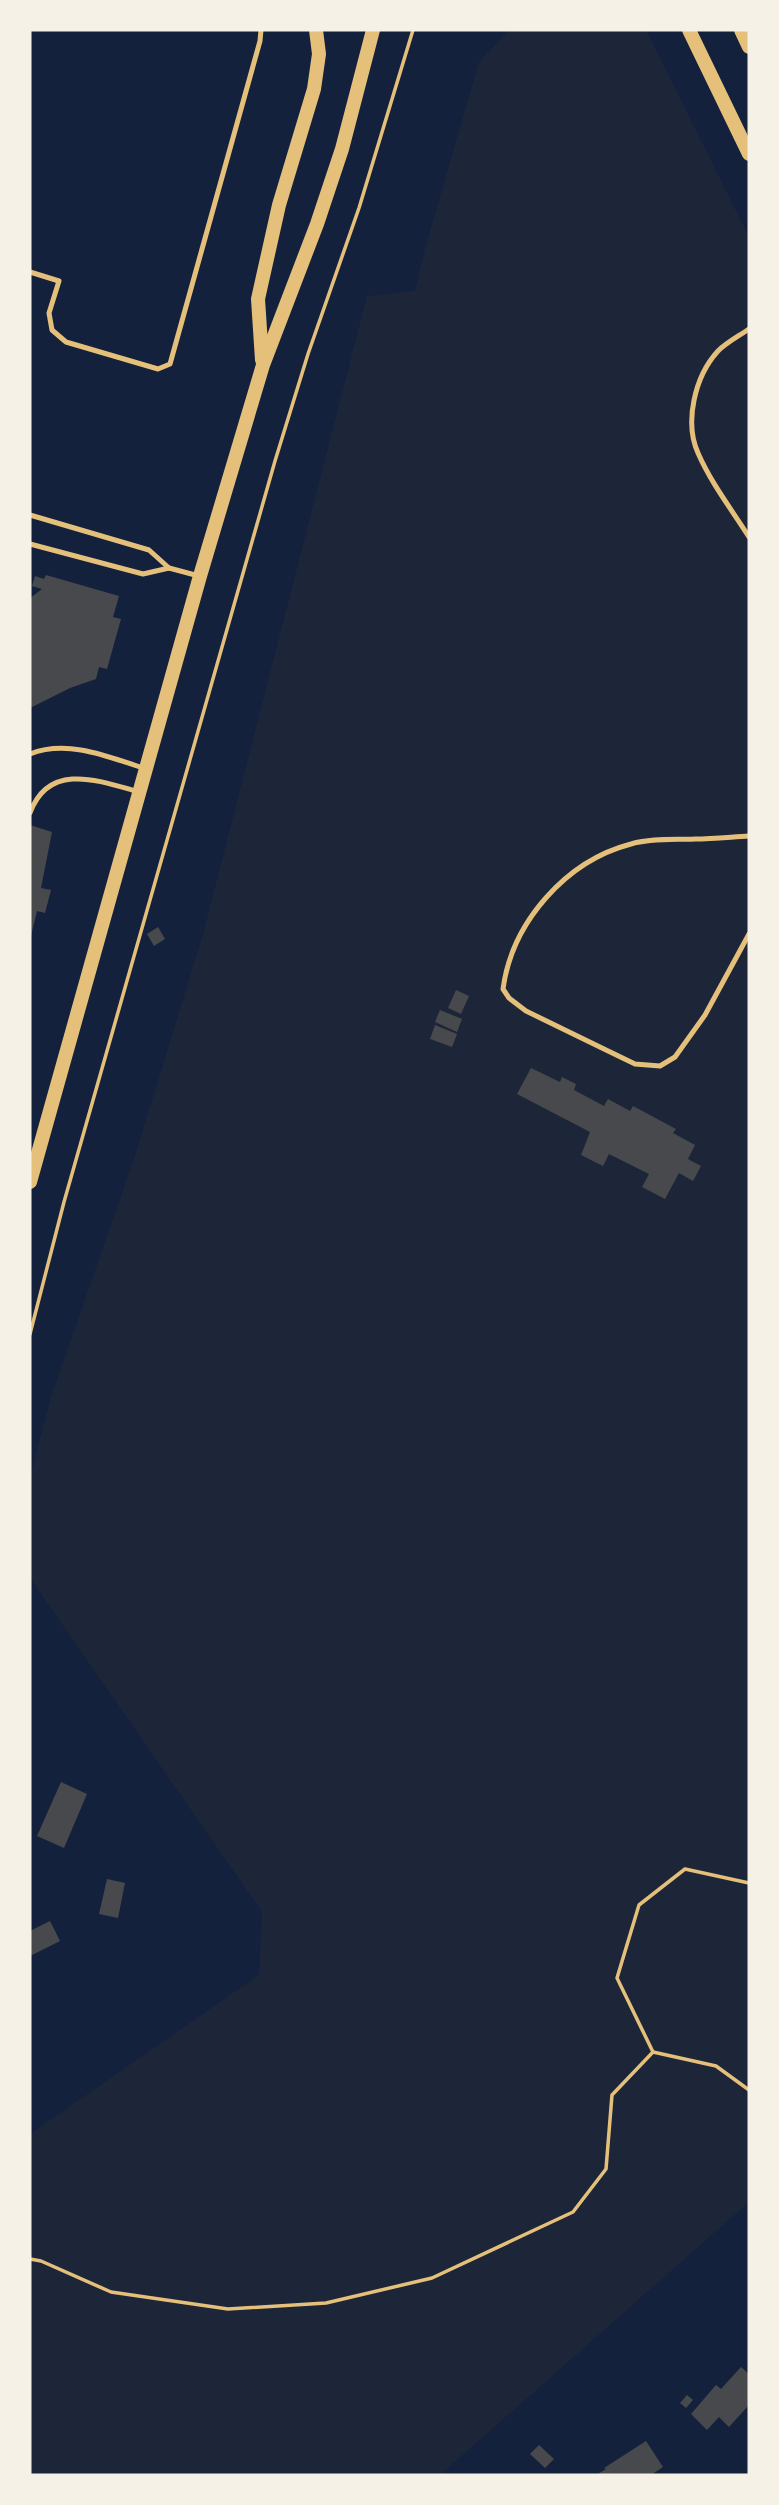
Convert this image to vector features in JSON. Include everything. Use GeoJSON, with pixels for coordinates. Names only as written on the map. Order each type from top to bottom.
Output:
{"type":"FeatureCollection","features":[{"type":"Feature","properties":{"kind":"main road"},"geometry":{"type":"LineString","coordinates":[[263,365],[258,299],[279,205],[314,89],[319,54],[316,30]]}},
{"type":"Feature","properties":{"kind":"main road"},"geometry":{"type":"LineString","coordinates":[[30,1182],[34,1148],[200,576],[263,365],[317,224],[342,149],[373,30]]}},
{"type":"Feature","properties":{"kind":"main road"},"geometry":{"type":"LineString","coordinates":[[689,30],[749,154]]}},
{"type":"Feature","properties":{"kind":"main road"},"geometry":{"type":"LineString","coordinates":[[741,30],[749,47]]}},
{"type":"Feature","properties":{"kind":"lane"},"geometry":{"type":"LineString","coordinates":[[30,272],[59,281],[49,313],[52,330],[66,342],[159,369],[170,364],[261,30]]}},
{"type":"Feature","properties":{"kind":"lane"},"geometry":{"type":"LineString","coordinates":[[749,329],[719,350],[705,372],[693,407],[692,428],[697,452],[705,468],[749,537]]}},
{"type":"Feature","properties":{"kind":"lane"},"geometry":{"type":"LineString","coordinates":[[30,515],[149,550],[169,568]]}},
{"type":"Feature","properties":{"kind":"lane"},"geometry":{"type":"LineString","coordinates":[[30,544],[142,573],[169,568],[200,576]]}},
{"type":"Feature","properties":{"kind":"lane"},"geometry":{"type":"LineString","coordinates":[[30,754],[42,749],[82,750],[146,769]]}},
{"type":"Feature","properties":{"kind":"lane"},"geometry":{"type":"LineString","coordinates":[[30,813],[42,792],[68,779],[91,779],[139,792]]}},
{"type":"Feature","properties":{"kind":"lane"},"geometry":{"type":"LineString","coordinates":[[749,836],[661,839],[632,844],[607,852],[582,866],[543,900],[528,923],[506,967],[503,989],[509,998],[526,1011],[635,1064],[660,1066],[676,1057],[705,1015],[749,934]]}},
{"type":"Feature","properties":{"kind":"path"},"geometry":{"type":"LineString","coordinates":[[30,1334],[64,1202],[275,461],[308,354],[359,208],[413,30]]}},
{"type":"Feature","properties":{"kind":"path"},"geometry":{"type":"LineString","coordinates":[[653,2052],[617,1978],[639,1905],[685,1869],[749,1883]]}},
{"type":"Feature","properties":{"kind":"path"},"geometry":{"type":"LineString","coordinates":[[653,2052],[716,2066],[749,2090]]}},
{"type":"Feature","properties":{"kind":"path"},"geometry":{"type":"LineString","coordinates":[[30,2259],[41,2261],[111,2292],[228,2309],[326,2303],[432,2278],[573,2212],[606,2169],[612,2095],[653,2052]]}},
{"type":"Feature","properties":{"kind":"shaded area"},"geometry":{"type":"Polygon","coordinates":[[[510,30],[646,30],[748,235],[749,2202],[440,2475],[30,2475],[30,2134],[259,1975],[262,1912],[30,1578],[30,1476],[51,1397],[136,1153],[203,934],[367,296],[415,291],[479,62],[510,30]]]}},
{"type":"Feature","properties":{"kind":"building"},"geometry":{"type":"Polygon","coordinates":[[[46,575],[119,596],[113,617],[121,619],[107,669],[99,667],[96,679],[70,688],[30,708],[30,598],[42,589],[32,586],[35,576],[44,579],[46,575]]]}},
{"type":"Feature","properties":{"kind":"building"},"geometry":{"type":"Polygon","coordinates":[[[30,825],[52,832],[41,888],[51,890],[45,913],[37,911],[31,936],[30,825]]]}},
{"type":"Feature","properties":{"kind":"building"},"geometry":{"type":"Polygon","coordinates":[[[158,927],[165,939],[154,946],[147,934],[158,927]]]}},
{"type":"Feature","properties":{"kind":"building"},"geometry":{"type":"Polygon","coordinates":[[[456,990],[469,996],[461,1014],[448,1008],[456,990]]]}},
{"type":"Feature","properties":{"kind":"building"},"geometry":{"type":"Polygon","coordinates":[[[440,1010],[462,1019],[457,1032],[435,1022],[440,1010]]]}},
{"type":"Feature","properties":{"kind":"building"},"geometry":{"type":"Polygon","coordinates":[[[435,1025],[457,1034],[452,1047],[430,1039],[435,1025]]]}},
{"type":"Feature","properties":{"kind":"building"},"geometry":{"type":"Polygon","coordinates":[[[531,1068],[560,1082],[562,1077],[576,1084],[574,1090],[604,1106],[608,1099],[630,1111],[633,1106],[676,1129],[673,1133],[695,1145],[688,1159],[701,1166],[693,1181],[679,1173],[665,1199],[642,1187],[649,1174],[609,1154],[603,1166],[581,1155],[590,1132],[517,1094],[531,1068]]]}},
{"type":"Feature","properties":{"kind":"building"},"geometry":{"type":"Polygon","coordinates":[[[61,1782],[87,1794],[64,1848],[37,1836],[61,1782]]]}},
{"type":"Feature","properties":{"kind":"building"},"geometry":{"type":"Polygon","coordinates":[[[107,1879],[125,1883],[118,1918],[99,1914],[107,1879]]]}},
{"type":"Feature","properties":{"kind":"building"},"geometry":{"type":"Polygon","coordinates":[[[50,1921],[60,1941],[30,1956],[30,1931],[50,1921]]]}},
{"type":"Feature","properties":{"kind":"building"},"geometry":{"type":"Polygon","coordinates":[[[741,2367],[749,2374],[749,2405],[729,2427],[719,2417],[707,2430],[691,2414],[716,2385],[721,2389],[741,2367]]]}},
{"type":"Feature","properties":{"kind":"building"},"geometry":{"type":"Polygon","coordinates":[[[687,2395],[693,2400],[686,2408],[680,2403],[687,2395]]]}},
{"type":"Feature","properties":{"kind":"building"},"geometry":{"type":"Polygon","coordinates":[[[646,2441],[663,2467],[651,2475],[596,2475],[606,2469],[604,2468],[646,2441]]]}},
{"type":"Feature","properties":{"kind":"building"},"geometry":{"type":"Polygon","coordinates":[[[539,2445],[554,2459],[545,2468],[530,2454],[539,2445]]]}}]}
